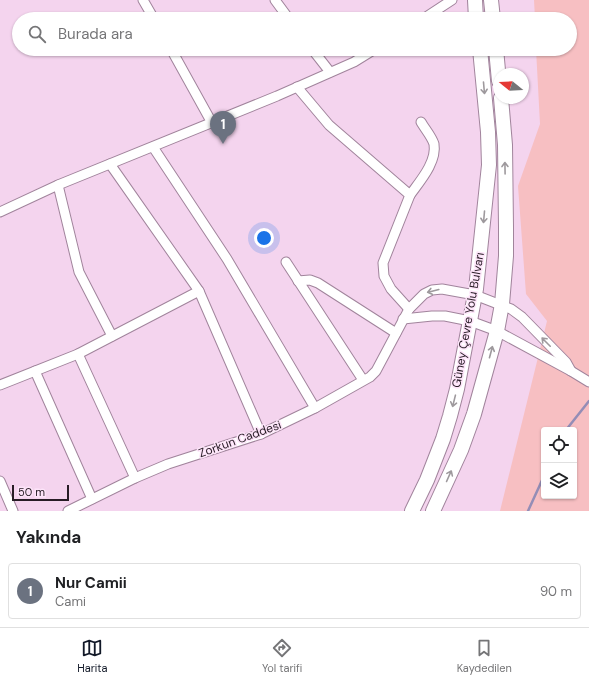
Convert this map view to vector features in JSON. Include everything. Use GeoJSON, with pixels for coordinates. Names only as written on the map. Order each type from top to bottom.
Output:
{"type":"FeatureCollection","features":[{"type":"Feature","properties":{"kind":"highway"},"geometry":{"type":"LineString","coordinates":[[475,0],[476,12]]}},
{"type":"Feature","properties":{"kind":"highway"},"geometry":{"type":"LineString","coordinates":[[491,0],[492,12]]}},
{"type":"Feature","properties":{"kind":"highway","name":"Güney Çevre Yolu Bulvarı"},"geometry":{"type":"LineString","coordinates":[[412,511],[427,480],[445,433],[457,389],[479,268],[489,165],[488,132],[481,56]]}},
{"type":"Feature","properties":{"kind":"highway"},"geometry":{"type":"LineString","coordinates":[[497,56],[498,68]]}},
{"type":"Feature","properties":{"kind":"highway","name":"Güney Çevre Yolu Bulvarı"},"geometry":{"type":"LineString","coordinates":[[433,511],[461,450],[474,414],[502,304],[506,256],[506,227],[505,145],[502,104]]}},
{"type":"Feature","properties":{"kind":"street"},"geometry":{"type":"LineString","coordinates":[[143,0],[150,12]]}},
{"type":"Feature","properties":{"kind":"street"},"geometry":{"type":"LineString","coordinates":[[275,0],[284,12]]}},
{"type":"Feature","properties":{"kind":"street"},"geometry":{"type":"LineString","coordinates":[[434,12],[452,0]]}},
{"type":"Feature","properties":{"kind":"street"},"geometry":{"type":"LineString","coordinates":[[175,56],[212,122]]}},
{"type":"Feature","properties":{"kind":"street"},"geometry":{"type":"LineString","coordinates":[[317,56],[330,72]]}},
{"type":"Feature","properties":{"kind":"street"},"geometry":{"type":"LineString","coordinates":[[0,212],[58,185],[277,96],[354,62],[364,56]]}},
{"type":"Feature","properties":{"kind":"street"},"geometry":{"type":"LineString","coordinates":[[296,87],[329,125],[410,195]]}},
{"type":"Feature","properties":{"kind":"street"},"geometry":{"type":"LineString","coordinates":[[409,309],[391,289],[384,276],[383,263],[410,195],[432,162],[434,143],[421,122]]}},
{"type":"Feature","properties":{"kind":"street"},"geometry":{"type":"LineString","coordinates":[[153,147],[227,259],[315,408]]}},
{"type":"Feature","properties":{"kind":"street"},"geometry":{"type":"LineString","coordinates":[[110,164],[199,291],[261,434]]}},
{"type":"Feature","properties":{"kind":"street"},"geometry":{"type":"LineString","coordinates":[[58,185],[79,272],[112,336]]}},
{"type":"Feature","properties":{"kind":"street"},"geometry":{"type":"LineString","coordinates":[[286,262],[363,380]]}},
{"type":"Feature","properties":{"kind":"street"},"geometry":{"type":"LineString","coordinates":[[298,281],[310,280],[318,283],[396,334]]}},
{"type":"Feature","properties":{"kind":"street","name":"Zorkun Caddesi"},"geometry":{"type":"LineString","coordinates":[[68,511],[135,478],[168,464],[261,434],[315,408],[370,377],[376,371],[409,309],[424,294],[432,290],[456,291],[475,294],[511,309],[522,317],[566,362],[571,371]]}},
{"type":"Feature","properties":{"kind":"street"},"geometry":{"type":"LineString","coordinates":[[0,385],[78,354],[199,291]]}},
{"type":"Feature","properties":{"kind":"street"},"geometry":{"type":"LineString","coordinates":[[403,319],[445,316],[470,321],[496,331],[589,382]]}},
{"type":"Feature","properties":{"kind":"street"},"geometry":{"type":"LineString","coordinates":[[78,354],[135,478]]}},
{"type":"Feature","properties":{"kind":"street"},"geometry":{"type":"LineString","coordinates":[[36,370],[92,499]]}},
{"type":"Feature","properties":{"kind":"street"},"geometry":{"type":"LineString","coordinates":[[0,481],[13,511]]}},
{"type":"Feature","properties":{"kind":"shaded area"},"geometry":{"type":"Polygon","coordinates":[[[534,0],[589,0],[589,511],[500,511],[547,321],[526,294],[518,186],[540,124],[536,56],[577,56],[577,12],[535,12],[534,0]]]}},
{"type":"Feature","properties":{"kind":"waterway"},"geometry":{"type":"LineString","coordinates":[[568,427],[589,401]]}},
{"type":"Feature","properties":{"kind":"waterway"},"geometry":{"type":"LineString","coordinates":[[528,511],[541,483]]}},
{"type":"Feature","properties":{"kind":"place","name":"Nur Camii"},"geometry":{"type":"Point","coordinates":[223,144]}}]}
